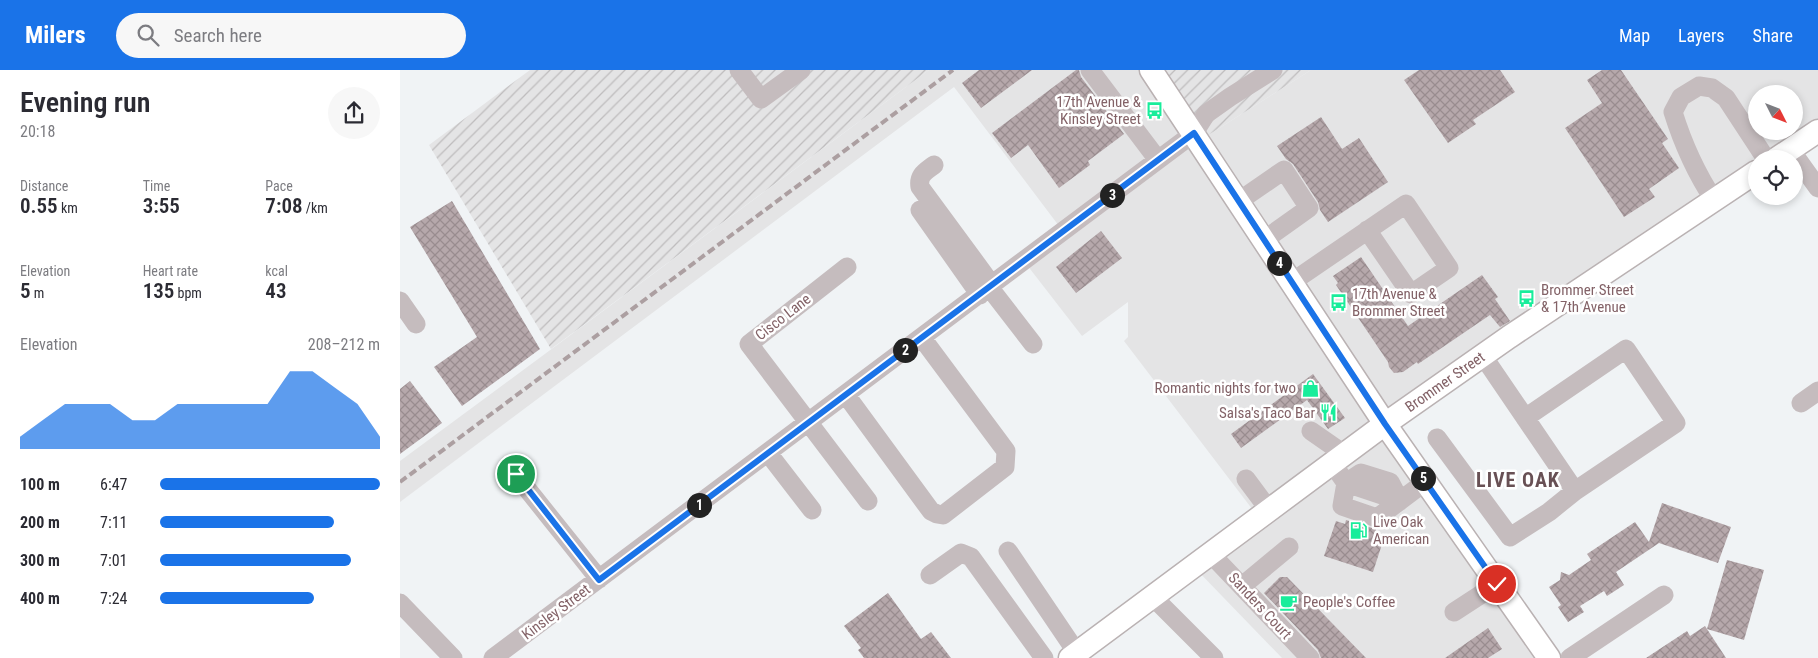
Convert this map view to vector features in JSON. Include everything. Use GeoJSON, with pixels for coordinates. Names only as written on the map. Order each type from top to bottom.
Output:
{"type":"FeatureCollection","features":[{"type":"Feature","properties":{"kind":"main road"},"geometry":{"type":"LineString","coordinates":[[1151,70],[1385,424],[1549,658]]}},
{"type":"Feature","properties":{"kind":"main road"},"geometry":{"type":"LineString","coordinates":[[1789,150],[1818,131]]}},
{"type":"Feature","properties":{"kind":"main road","name":"Brommer Street"},"geometry":{"type":"LineString","coordinates":[[1074,656],[1385,424],[1748,177]]}},
{"type":"Feature","properties":{"kind":"street"},"geometry":{"type":"LineString","coordinates":[[739,70],[761,99],[801,70]]}},
{"type":"Feature","properties":{"kind":"street"},"geometry":{"type":"LineString","coordinates":[[1090,70],[1158,160]]}},
{"type":"Feature","properties":{"kind":"street","name":"Kinsley Street"},"geometry":{"type":"LineString","coordinates":[[494,658],[1194,133],[1206,114],[1273,70]]}},
{"type":"Feature","properties":{"kind":"street"},"geometry":{"type":"LineString","coordinates":[[1714,200],[1698,176],[1680,136],[1673,112],[1681,97],[1699,86],[1712,88],[1726,98],[1760,150]]}},
{"type":"Feature","properties":{"kind":"street"},"geometry":{"type":"LineString","coordinates":[[934,165],[922,174],[919,179],[920,187],[987,289]]}},
{"type":"Feature","properties":{"kind":"street"},"geometry":{"type":"LineString","coordinates":[[1239,202],[1284,170],[1309,208],[1264,240]]}},
{"type":"Feature","properties":{"kind":"street"},"geometry":{"type":"LineString","coordinates":[[1803,173],[1818,188]]}},
{"type":"Feature","properties":{"kind":"street"},"geometry":{"type":"LineString","coordinates":[[1292,282],[1367,230],[1406,204],[1450,268],[1411,294],[1367,230]]}},
{"type":"Feature","properties":{"kind":"street"},"geometry":{"type":"LineString","coordinates":[[920,210],[1034,344]]}},
{"type":"Feature","properties":{"kind":"street","name":"Cisco Lane"},"geometry":{"type":"LineString","coordinates":[[809,422],[749,344],[847,267]]}},
{"type":"Feature","properties":{"kind":"street"},"geometry":{"type":"LineString","coordinates":[[400,301],[416,324]]}},
{"type":"Feature","properties":{"kind":"street"},"geometry":{"type":"LineString","coordinates":[[846,395],[931,511],[943,515],[1005,467],[1006,451],[922,338]]}},
{"type":"Feature","properties":{"kind":"street"},"geometry":{"type":"LineString","coordinates":[[1437,438],[1510,537],[1676,423],[1626,349],[1525,418]]}},
{"type":"Feature","properties":{"kind":"street"},"geometry":{"type":"LineString","coordinates":[[1483,356],[1575,491]]}},
{"type":"Feature","properties":{"kind":"street"},"geometry":{"type":"LineString","coordinates":[[1801,403],[1818,391]]}},
{"type":"Feature","properties":{"kind":"street"},"geometry":{"type":"LineString","coordinates":[[809,422],[868,501]]}},
{"type":"Feature","properties":{"kind":"street"},"geometry":{"type":"LineString","coordinates":[[1311,431],[1338,458],[1346,484],[1342,506],[1377,518],[1426,482]]}},
{"type":"Feature","properties":{"kind":"street"},"geometry":{"type":"LineString","coordinates":[[768,453],[812,510]]}},
{"type":"Feature","properties":{"kind":"street"},"geometry":{"type":"LineString","coordinates":[[1346,484],[1361,473],[1390,482],[1400,500]]}},
{"type":"Feature","properties":{"kind":"street"},"geometry":{"type":"LineString","coordinates":[[516,474],[599,580]]}},
{"type":"Feature","properties":{"kind":"street"},"geometry":{"type":"LineString","coordinates":[[1246,479],[1269,510]]}},
{"type":"Feature","properties":{"kind":"street"},"geometry":{"type":"LineString","coordinates":[[1242,586],[1289,547]]}},
{"type":"Feature","properties":{"kind":"street"},"geometry":{"type":"LineString","coordinates":[[1008,551],[1074,656]]}},
{"type":"Feature","properties":{"kind":"street"},"geometry":{"type":"LineString","coordinates":[[930,576],[961,553],[971,557],[1044,658]]}},
{"type":"Feature","properties":{"kind":"street","name":"Sanders Court"},"geometry":{"type":"LineString","coordinates":[[1210,553],[1310,658]]}},
{"type":"Feature","properties":{"kind":"street"},"geometry":{"type":"LineString","coordinates":[[1454,612],[1497,584]]}},
{"type":"Feature","properties":{"kind":"street"},"geometry":{"type":"LineString","coordinates":[[1570,658],[1664,595]]}},
{"type":"Feature","properties":{"kind":"street"},"geometry":{"type":"LineString","coordinates":[[1153,597],[1214,658]]}},
{"type":"Feature","properties":{"kind":"street"},"geometry":{"type":"LineString","coordinates":[[400,602],[453,658]]}},
{"type":"Feature","properties":{"kind":"shaded area"},"geometry":{"type":"Polygon","coordinates":[[[530,70],[929,70],[551,349],[429,145],[530,70]]]}},
{"type":"Feature","properties":{"kind":"shaded area"},"geometry":{"type":"Polygon","coordinates":[[[929,70],[1138,70],[1191,146],[1311,70],[1818,70],[1818,134],[1778,150],[1748,150],[1748,180],[1385,425],[1544,658],[1282,658],[1194,567],[1259,518],[1124,341],[1128,337],[1128,302],[1082,336],[1020,256],[1059,226],[954,87],[400,502],[400,461],[929,70]]]}},
{"type":"Feature","properties":{"kind":"shaded area"},"geometry":{"type":"Polygon","coordinates":[[[1138,70],[1311,70],[1191,146],[1138,70]]]}},
{"type":"Feature","properties":{"kind":"building"},"geometry":{"type":"Polygon","coordinates":[[[979,70],[1032,70],[981,108],[962,83],[979,70]]]}},
{"type":"Feature","properties":{"kind":"building"},"geometry":{"type":"Polygon","coordinates":[[[1076,70],[1079,70],[1081,77],[1124,134],[1088,161],[1090,165],[1059,188],[1028,145],[1011,158],[992,133],[1076,70]]]}},
{"type":"Feature","properties":{"kind":"building"},"geometry":{"type":"Polygon","coordinates":[[[1419,70],[1500,70],[1515,92],[1473,120],[1476,124],[1448,143],[1404,80],[1419,70]]]}},
{"type":"Feature","properties":{"kind":"building"},"geometry":{"type":"Polygon","coordinates":[[[1602,70],[1621,70],[1668,139],[1662,143],[1679,168],[1649,189],[1655,197],[1624,217],[1565,128],[1602,103],[1587,80],[1602,70]]]}},
{"type":"Feature","properties":{"kind":"building"},"geometry":{"type":"Polygon","coordinates":[[[1321,117],[1342,149],[1359,138],[1388,182],[1328,222],[1320,210],[1318,202],[1293,164],[1286,159],[1277,146],[1321,117]]]}},
{"type":"Feature","properties":{"kind":"building"},"geometry":{"type":"Polygon","coordinates":[[[452,201],[540,349],[462,406],[434,367],[477,337],[410,227],[452,201]]]}},
{"type":"Feature","properties":{"kind":"building"},"geometry":{"type":"Polygon","coordinates":[[[1101,231],[1122,258],[1076,293],[1056,267],[1101,231]]]}},
{"type":"Feature","properties":{"kind":"building"},"geometry":{"type":"Polygon","coordinates":[[[1361,257],[1408,326],[1482,275],[1498,297],[1495,299],[1510,321],[1500,327],[1490,315],[1418,364],[1417,362],[1403,372],[1394,373],[1336,285],[1338,283],[1333,276],[1361,257]]]}},
{"type":"Feature","properties":{"kind":"building"},"geometry":{"type":"Polygon","coordinates":[[[1313,374],[1345,418],[1328,429],[1307,400],[1241,448],[1231,434],[1313,374]]]}},
{"type":"Feature","properties":{"kind":"building"},"geometry":{"type":"Polygon","coordinates":[[[410,381],[442,423],[400,454],[400,389],[410,381]]]}},
{"type":"Feature","properties":{"kind":"building"},"geometry":{"type":"Polygon","coordinates":[[[1662,503],[1731,527],[1718,563],[1659,543],[1616,572],[1624,585],[1607,596],[1604,591],[1580,606],[1584,612],[1568,622],[1558,607],[1561,605],[1549,587],[1560,580],[1561,572],[1569,575],[1591,560],[1587,554],[1635,522],[1649,542],[1662,503]]]}},
{"type":"Feature","properties":{"kind":"building"},"geometry":{"type":"Polygon","coordinates":[[[1346,520],[1376,529],[1375,534],[1384,538],[1373,572],[1324,556],[1336,521],[1345,524],[1346,520]]]}},
{"type":"Feature","properties":{"kind":"building"},"geometry":{"type":"Polygon","coordinates":[[[1727,560],[1764,570],[1744,640],[1707,629],[1727,560]]]}},
{"type":"Feature","properties":{"kind":"building"},"geometry":{"type":"Polygon","coordinates":[[[1280,577],[1287,577],[1366,658],[1321,658],[1318,650],[1264,593],[1280,577]]]}},
{"type":"Feature","properties":{"kind":"building"},"geometry":{"type":"Polygon","coordinates":[[[888,593],[921,639],[931,632],[951,658],[864,658],[858,650],[861,648],[844,626],[888,593]]]}},
{"type":"Feature","properties":{"kind":"building"},"geometry":{"type":"Polygon","coordinates":[[[1705,626],[1726,658],[1646,658],[1687,631],[1690,636],[1705,626]]]}},
{"type":"Feature","properties":{"kind":"building"},"geometry":{"type":"Polygon","coordinates":[[[1488,628],[1502,649],[1488,658],[1445,658],[1488,628]]]}},
{"type":"Feature","properties":{"kind":"railway"},"geometry":{"type":"LineString","coordinates":[[400,482],[953,70]]}},
{"type":"Feature","properties":{"kind":"place","name":"17th Avenue & Kinsley Street"},"geometry":{"type":"Point","coordinates":[1155,111]}},
{"type":"Feature","properties":{"kind":"place","name":"Brommer Street & 17th Avenue"},"geometry":{"type":"Point","coordinates":[1527,299]}},
{"type":"Feature","properties":{"kind":"place","name":"17th Avenue & Brommer Street"},"geometry":{"type":"Point","coordinates":[1338,303]}},
{"type":"Feature","properties":{"kind":"place","name":"Romantic nights for two"},"geometry":{"type":"Point","coordinates":[1310,388]}},
{"type":"Feature","properties":{"kind":"place","name":"Salsa's Taco Bar"},"geometry":{"type":"Point","coordinates":[1329,413]}},
{"type":"Feature","properties":{"kind":"place","name":"Live Oak American"},"geometry":{"type":"Point","coordinates":[1359,531]}},
{"type":"Feature","properties":{"kind":"place","name":"People's Coffee"},"geometry":{"type":"Point","coordinates":[1289,602]}},
{"type":"Feature","properties":{"kind":"district","name":"LIVE OAK"},"geometry":{"type":"Point","coordinates":[1518,480]}},
{"type":"Feature","properties":{"kind":"route"},"geometry":{"type":"LineString","coordinates":[[516,474],[599,580],[1194,133],[1385,424],[1497,584]]}}]}
